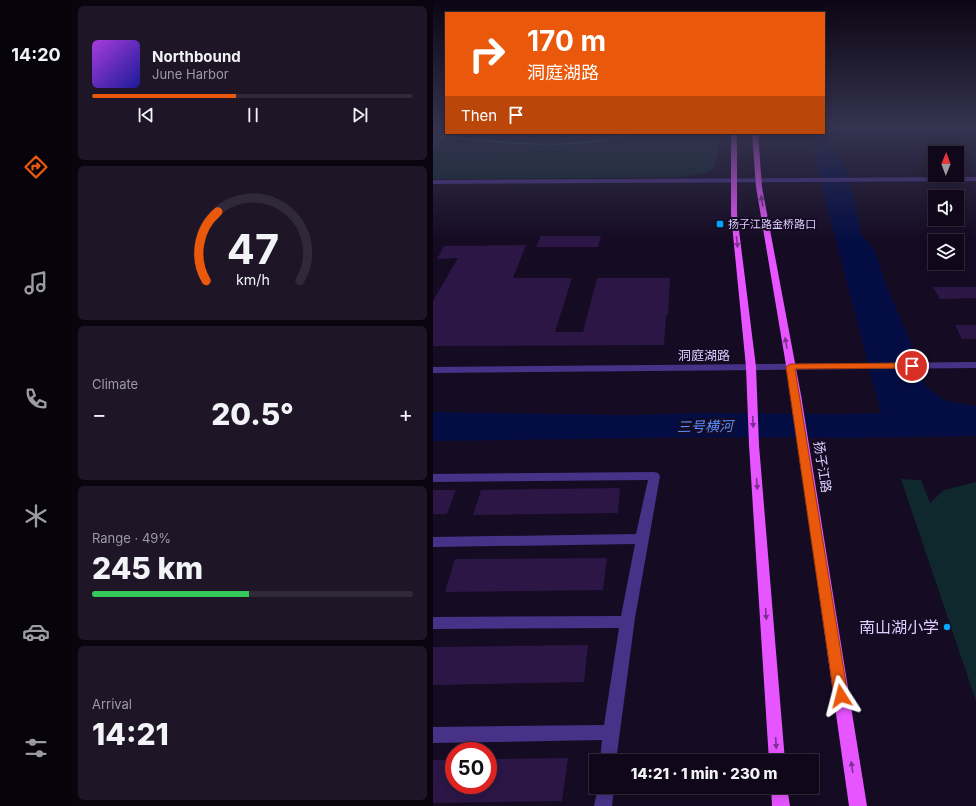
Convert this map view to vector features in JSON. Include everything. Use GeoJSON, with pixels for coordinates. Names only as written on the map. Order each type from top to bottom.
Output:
{"type":"FeatureCollection","features":[{"type":"Feature","properties":{"kind":"main road"},"geometry":{"type":"LineString","coordinates":[[735,166],[734,214],[751,367],[754,445],[776,754]]}},
{"type":"Feature","properties":{"kind":"main road","name":"扬子江路"},"geometry":{"type":"LineString","coordinates":[[758,166],[759,183],[796,396],[802,445],[858,806]]}},
{"type":"Feature","properties":{"kind":"main road"},"geometry":{"type":"LineString","coordinates":[[780,794],[781,806]]}},
{"type":"Feature","properties":{"kind":"street"},"geometry":{"type":"LineString","coordinates":[[855,183],[976,179]]}},
{"type":"Feature","properties":{"kind":"street"},"geometry":{"type":"LineString","coordinates":[[433,182],[735,184]]}},
{"type":"Feature","properties":{"kind":"street"},"geometry":{"type":"LineString","coordinates":[[433,189],[759,183],[976,185]]}},
{"type":"Feature","properties":{"kind":"street","name":"洞庭湖路"},"geometry":{"type":"LineString","coordinates":[[433,370],[976,365]]}},
{"type":"Feature","properties":{"kind":"street"},"geometry":{"type":"LineString","coordinates":[[433,478],[654,476],[615,693],[609,754]]}},
{"type":"Feature","properties":{"kind":"street"},"geometry":{"type":"LineString","coordinates":[[433,542],[642,539]]}},
{"type":"Feature","properties":{"kind":"street"},"geometry":{"type":"LineString","coordinates":[[433,623],[627,622]]}},
{"type":"Feature","properties":{"kind":"street"},"geometry":{"type":"LineString","coordinates":[[433,735],[611,732]]}},
{"type":"Feature","properties":{"kind":"street"},"geometry":{"type":"LineString","coordinates":[[603,806],[605,794]]}},
{"type":"Feature","properties":{"kind":"green space"},"geometry":{"type":"Polygon","coordinates":[[[433,166],[715,166],[710,171],[680,177],[433,179],[433,166]]]}},
{"type":"Feature","properties":{"kind":"green space"},"geometry":{"type":"Polygon","coordinates":[[[901,479],[921,480],[930,503],[944,490],[976,482],[976,701],[901,479]]]}},
{"type":"Feature","properties":{"kind":"water","name":"三号横河"},"geometry":{"type":"Polygon","coordinates":[[[816,166],[844,166],[854,199],[861,234],[875,251],[886,285],[909,338],[926,387],[946,401],[976,406],[976,436],[853,438],[716,437],[433,441],[433,412],[628,415],[700,413],[881,413],[816,166]]]}},
{"type":"Feature","properties":{"kind":"building"},"geometry":{"type":"Polygon","coordinates":[[[541,236],[601,236],[598,247],[536,247],[541,236]]]}},
{"type":"Feature","properties":{"kind":"building"},"geometry":{"type":"Polygon","coordinates":[[[526,245],[513,278],[572,278],[555,332],[583,332],[597,278],[670,278],[668,315],[666,315],[664,345],[433,346],[433,301],[458,258],[437,259],[444,246],[526,245]]]}},
{"type":"Feature","properties":{"kind":"building"},"geometry":{"type":"Polygon","coordinates":[[[933,287],[976,287],[976,298],[940,299],[933,287]]]}},
{"type":"Feature","properties":{"kind":"building"},"geometry":{"type":"Polygon","coordinates":[[[955,325],[976,325],[976,339],[962,339],[955,325]]]}},
{"type":"Feature","properties":{"kind":"building"},"geometry":{"type":"Polygon","coordinates":[[[620,488],[618,513],[473,515],[481,490],[620,488]]]}},
{"type":"Feature","properties":{"kind":"building"},"geometry":{"type":"Polygon","coordinates":[[[433,490],[456,490],[447,514],[433,514],[433,490]]]}},
{"type":"Feature","properties":{"kind":"building"},"geometry":{"type":"Polygon","coordinates":[[[607,558],[603,590],[445,592],[455,559],[607,558]]]}},
{"type":"Feature","properties":{"kind":"building"},"geometry":{"type":"Polygon","coordinates":[[[588,645],[584,682],[433,685],[433,647],[588,645]]]}},
{"type":"Feature","properties":{"kind":"building"},"geometry":{"type":"Polygon","coordinates":[[[568,758],[562,801],[433,803],[433,760],[445,760],[445,794],[497,794],[497,759],[568,758]]]}},
{"type":"Feature","properties":{"kind":"place","name":"扬子江路金桥路口"},"geometry":{"type":"Point","coordinates":[720,224]}},
{"type":"Feature","properties":{"kind":"place","name":"南山湖小学"},"geometry":{"type":"Point","coordinates":[947,627]}},
{"type":"Feature","properties":{"kind":"route"},"geometry":{"type":"LineString","coordinates":[[841,696],[802,445],[796,396],[790,367],[912,366]]}}]}
